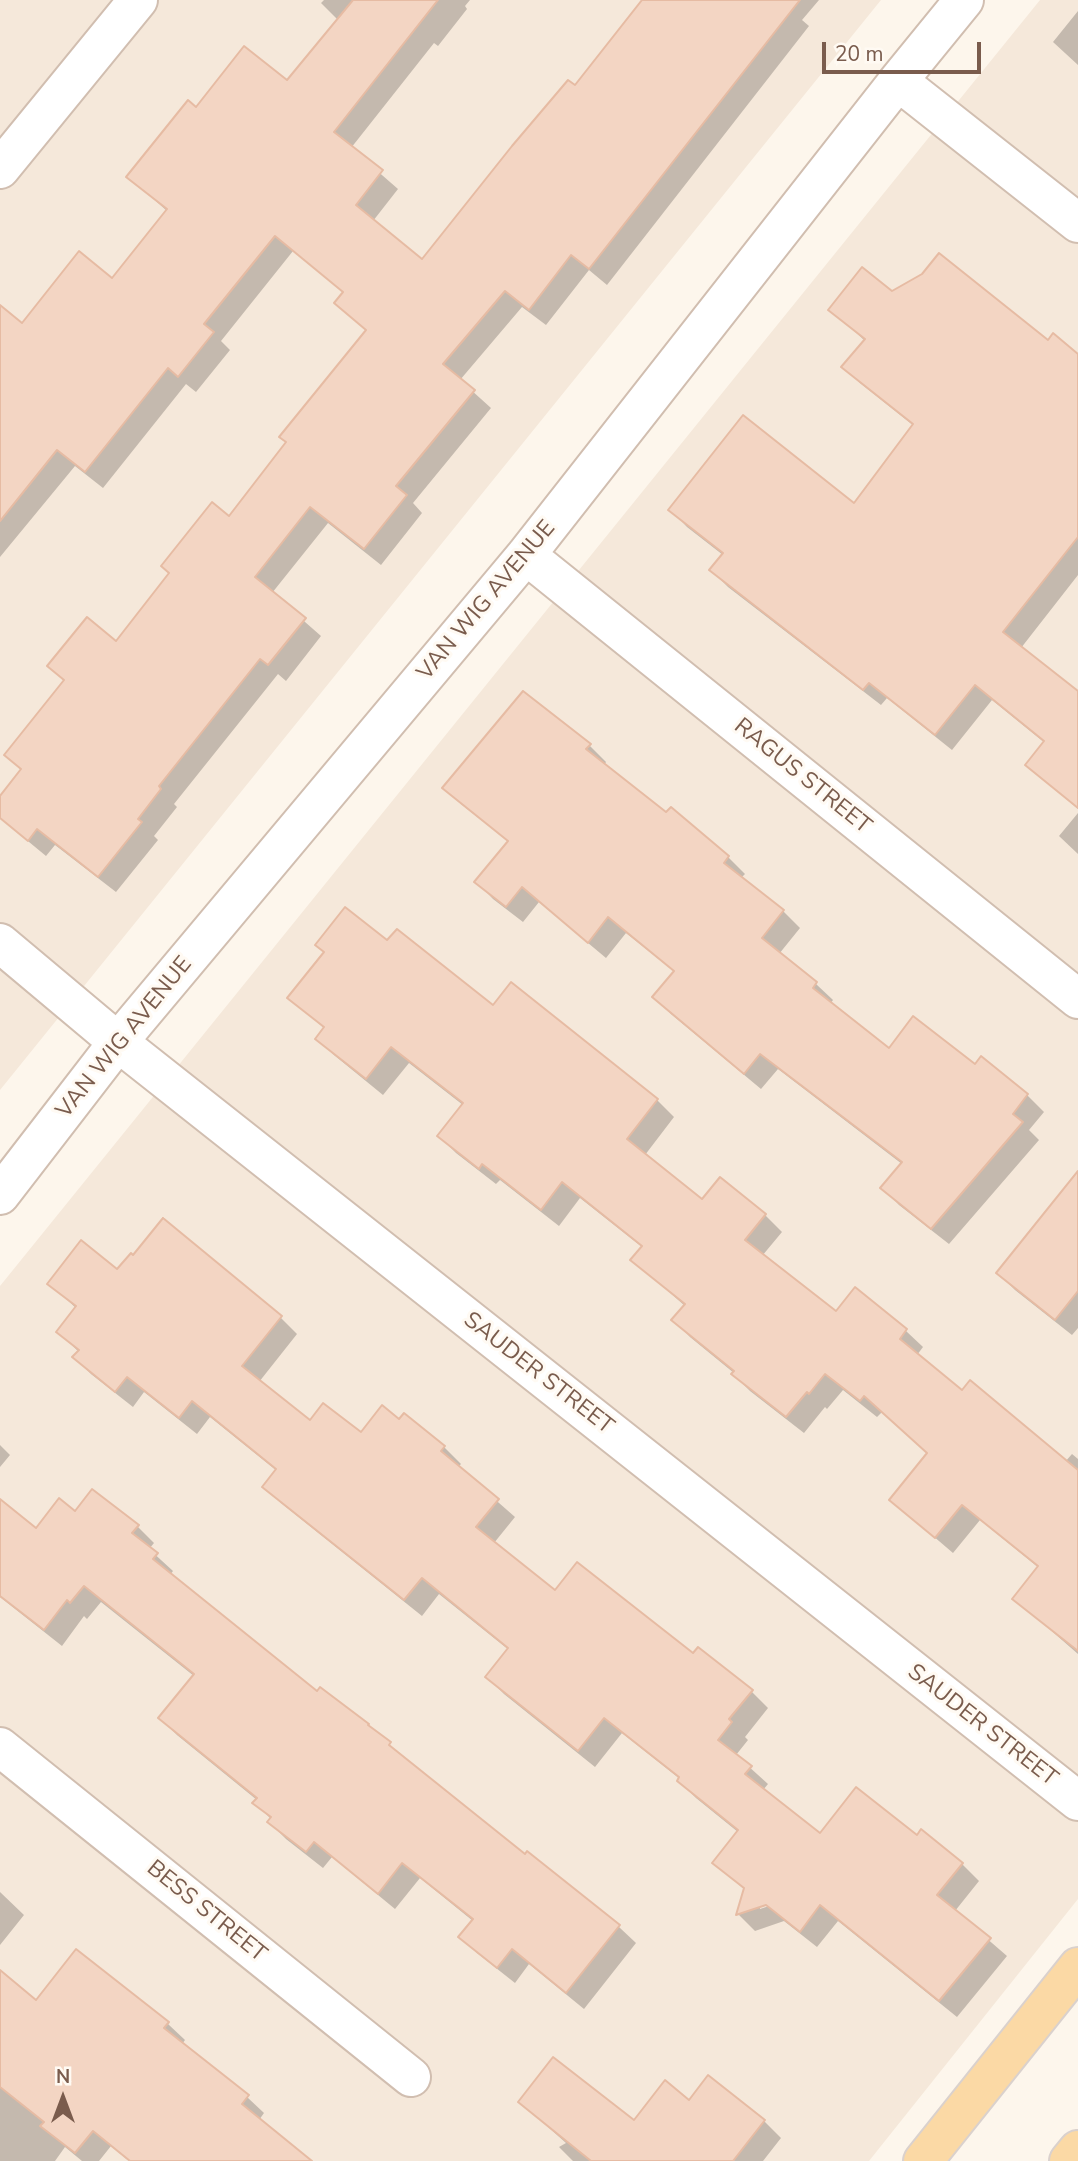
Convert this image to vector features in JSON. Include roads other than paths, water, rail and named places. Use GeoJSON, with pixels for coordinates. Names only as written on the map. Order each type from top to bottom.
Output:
{"type":"FeatureCollection","features":[{"type":"Feature","properties":{"kind":"main road"},"geometry":{"type":"LineString","coordinates":[[923,2161],[1078,1967]]}},
{"type":"Feature","properties":{"kind":"main road"},"geometry":{"type":"LineString","coordinates":[[1069,2161],[1078,2150]]}},
{"type":"Feature","properties":{"kind":"street"},"geometry":{"type":"LineString","coordinates":[[0,169],[138,0]]}},
{"type":"Feature","properties":{"kind":"street","name":"VAN WIG AVENUE"},"geometry":{"type":"LineString","coordinates":[[0,1195],[118,1042],[526,555],[964,0]]}},
{"type":"Feature","properties":{"kind":"street"},"geometry":{"type":"LineString","coordinates":[[898,81],[1078,223]]}},
{"type":"Feature","properties":{"kind":"street","name":"RAGUS STREET"},"geometry":{"type":"LineString","coordinates":[[526,555],[1078,999]]}},
{"type":"Feature","properties":{"kind":"street","name":"SAUDER STREET"},"geometry":{"type":"LineString","coordinates":[[0,943],[118,1042],[1078,1801]]}},
{"type":"Feature","properties":{"kind":"street","name":"BESS STREET"},"geometry":{"type":"LineString","coordinates":[[0,1747],[411,2077]]}}]}
